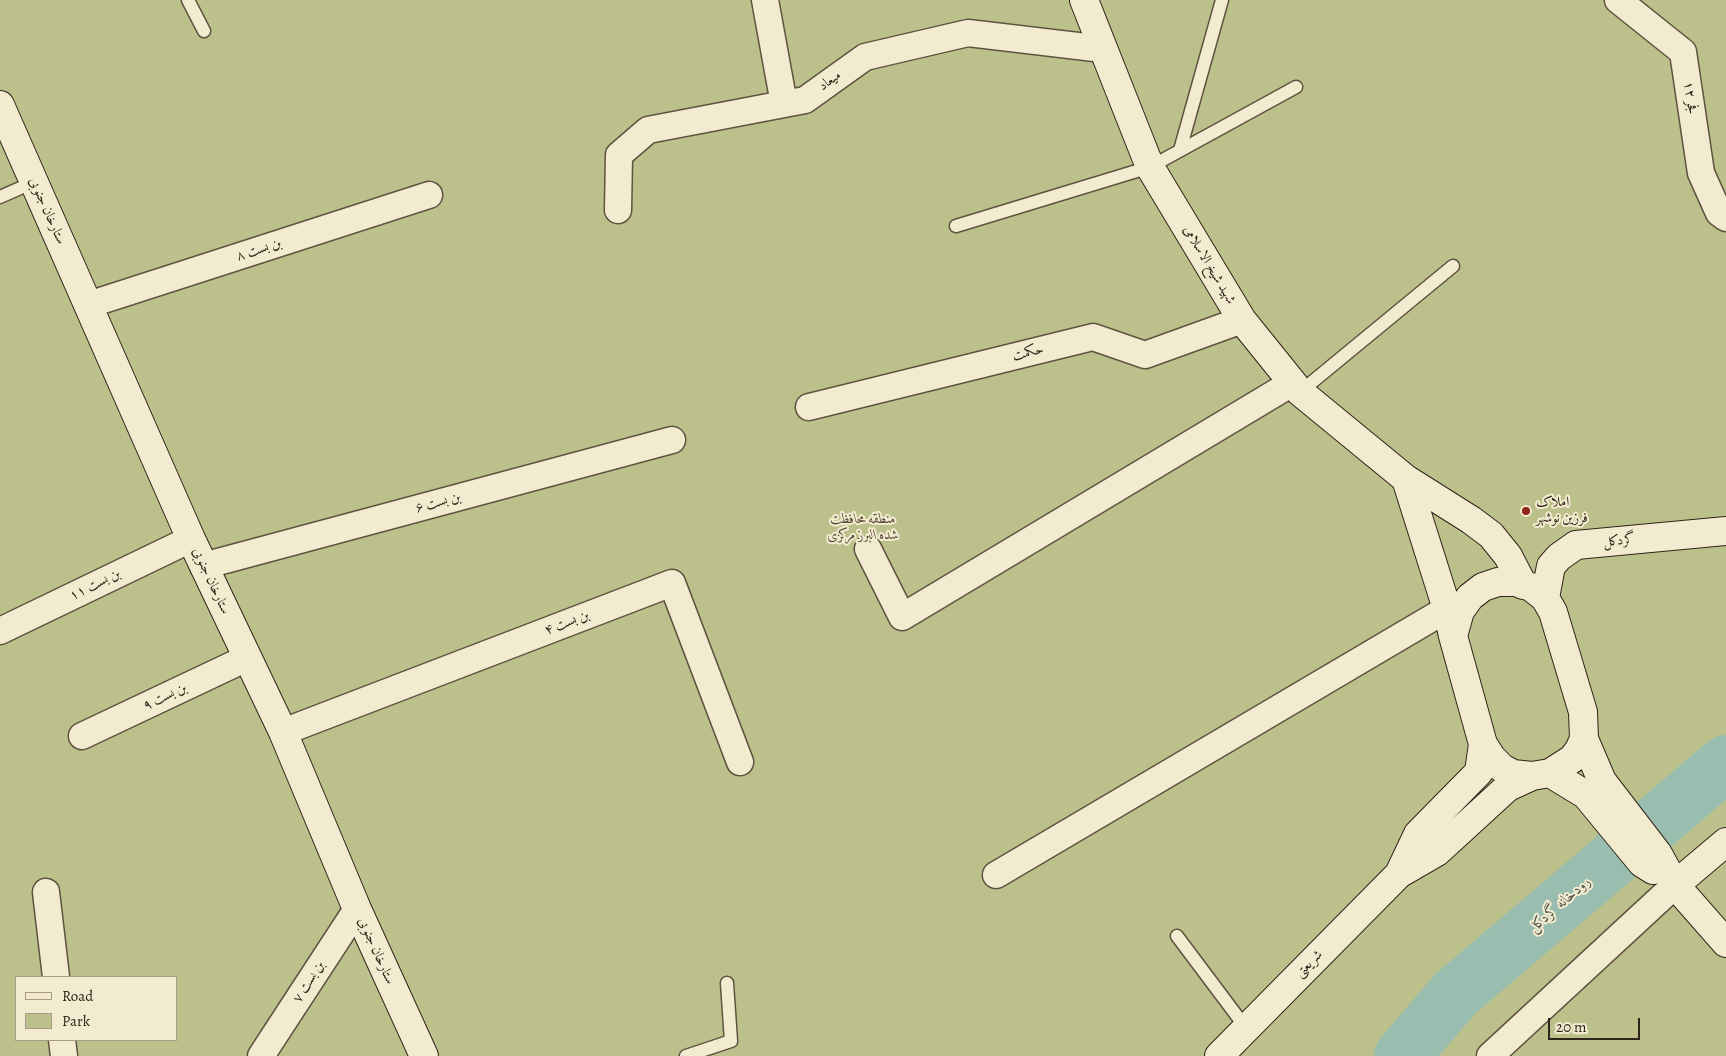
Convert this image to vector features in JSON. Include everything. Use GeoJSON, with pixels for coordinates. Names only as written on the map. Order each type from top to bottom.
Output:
{"type":"FeatureCollection","features":[{"type":"Feature","properties":{"kind":"street"},"geometry":{"type":"LineString","coordinates":[[765,0],[784,104]]}},
{"type":"Feature","properties":{"kind":"street","name":"شهید شیخ الاسلامی"},"geometry":{"type":"LineString","coordinates":[[1084,0],[1150,167],[1242,320],[1296,387],[1406,479],[1471,520],[1491,535],[1534,592],[1553,612],[1583,712],[1584,739]]}},
{"type":"Feature","properties":{"kind":"street","name":"فجر ۱۲"},"geometry":{"type":"LineString","coordinates":[[1618,0],[1683,52],[1701,173],[1719,213],[1726,218]]}},
{"type":"Feature","properties":{"kind":"street","name":"میعاد"},"geometry":{"type":"LineString","coordinates":[[618,210],[620,155],[648,130],[805,100],[865,57],[968,33],[1103,49]]}},
{"type":"Feature","properties":{"kind":"street","name":"ستارخان جنوبی"},"geometry":{"type":"LineString","coordinates":[[0,105],[203,566],[283,732],[357,909],[424,1056]]}},
{"type":"Feature","properties":{"kind":"street","name":"بن بست ۸"},"geometry":{"type":"LineString","coordinates":[[88,305],[429,195]]}},
{"type":"Feature","properties":{"kind":"street","name":"حکمت"},"geometry":{"type":"LineString","coordinates":[[809,407],[1093,337],[1145,355],[1242,320]]}},
{"type":"Feature","properties":{"kind":"street"},"geometry":{"type":"LineString","coordinates":[[868,548],[902,617],[1296,387]]}},
{"type":"Feature","properties":{"kind":"street","name":"بن بست ۶"},"geometry":{"type":"LineString","coordinates":[[203,566],[672,440]]}},
{"type":"Feature","properties":{"kind":"street"},"geometry":{"type":"LineString","coordinates":[[1406,479],[1448,609],[1453,636],[1483,744],[1492,758],[1502,768],[1514,774],[1541,775],[1594,788]]}},
{"type":"Feature","properties":{"kind":"street","name":"گردکل"},"geometry":{"type":"LineString","coordinates":[[1534,592],[1559,557],[1576,546],[1726,531]]}},
{"type":"Feature","properties":{"kind":"street","name":"بن بست ۱۱"},"geometry":{"type":"LineString","coordinates":[[0,631],[191,539]]}},
{"type":"Feature","properties":{"kind":"street"},"geometry":{"type":"LineString","coordinates":[[1453,636],[1460,611],[1470,597],[1483,587],[1498,582],[1515,582],[1534,592]]}},
{"type":"Feature","properties":{"kind":"street","name":"بن بست ۴"},"geometry":{"type":"LineString","coordinates":[[283,732],[672,583],[740,762]]}},
{"type":"Feature","properties":{"kind":"street"},"geometry":{"type":"LineString","coordinates":[[996,875],[1448,609]]}},
{"type":"Feature","properties":{"kind":"street","name":"بن بست ۹"},"geometry":{"type":"LineString","coordinates":[[82,736],[247,658]]}},
{"type":"Feature","properties":{"kind":"street"},"geometry":{"type":"LineString","coordinates":[[1399,874],[1437,852],[1508,788],[1541,775],[1572,759],[1580,750],[1584,739]]}},
{"type":"Feature","properties":{"kind":"street"},"geometry":{"type":"LineString","coordinates":[[1584,739],[1594,788],[1650,858],[1726,943]]}},
{"type":"Feature","properties":{"kind":"street"},"geometry":{"type":"LineString","coordinates":[[1399,874],[1418,834],[1480,772],[1483,744]]}},
{"type":"Feature","properties":{"kind":"street"},"geometry":{"type":"LineString","coordinates":[[1490,1056],[1675,885],[1726,842]]}},
{"type":"Feature","properties":{"kind":"street","name":"شریعتی"},"geometry":{"type":"LineString","coordinates":[[1219,1056],[1399,874]]}},
{"type":"Feature","properties":{"kind":"street"},"geometry":{"type":"LineString","coordinates":[[46,892],[56,976]]}},
{"type":"Feature","properties":{"kind":"street","name":"بن بست ۷"},"geometry":{"type":"LineString","coordinates":[[261,1056],[357,909]]}},
{"type":"Feature","properties":{"kind":"street"},"geometry":{"type":"LineString","coordinates":[[62,1041],[64,1056]]}},
{"type":"Feature","properties":{"kind":"lane"},"geometry":{"type":"LineString","coordinates":[[188,0],[204,31]]}},
{"type":"Feature","properties":{"kind":"lane"},"geometry":{"type":"LineString","coordinates":[[1180,150],[1222,0]]}},
{"type":"Feature","properties":{"kind":"lane"},"geometry":{"type":"LineString","coordinates":[[956,226],[1150,167],[1296,87]]}},
{"type":"Feature","properties":{"kind":"lane"},"geometry":{"type":"LineString","coordinates":[[0,197],[34,182]]}},
{"type":"Feature","properties":{"kind":"lane"},"geometry":{"type":"LineString","coordinates":[[1296,387],[1453,266]]}},
{"type":"Feature","properties":{"kind":"lane"},"geometry":{"type":"LineString","coordinates":[[1177,936],[1246,1028]]}},
{"type":"Feature","properties":{"kind":"lane"},"geometry":{"type":"LineString","coordinates":[[686,1056],[731,1041],[726,983]]}},
{"type":"Feature","properties":{"kind":"green space","name":"منطقه محافظت شده البرز مرکزی"},"geometry":{"type":"Polygon","coordinates":[[[0,0],[1726,0],[1726,1056],[0,1056],[0,0]]]}},
{"type":"Feature","properties":{"kind":"waterway","name":"رودخانه گردکل"},"geometry":{"type":"LineString","coordinates":[[1402,1056],[1455,994],[1726,763]]}},
{"type":"Feature","properties":{"kind":"place","name":"املاک فرزین نوشهر"},"geometry":{"type":"Point","coordinates":[1526,511]}}]}
